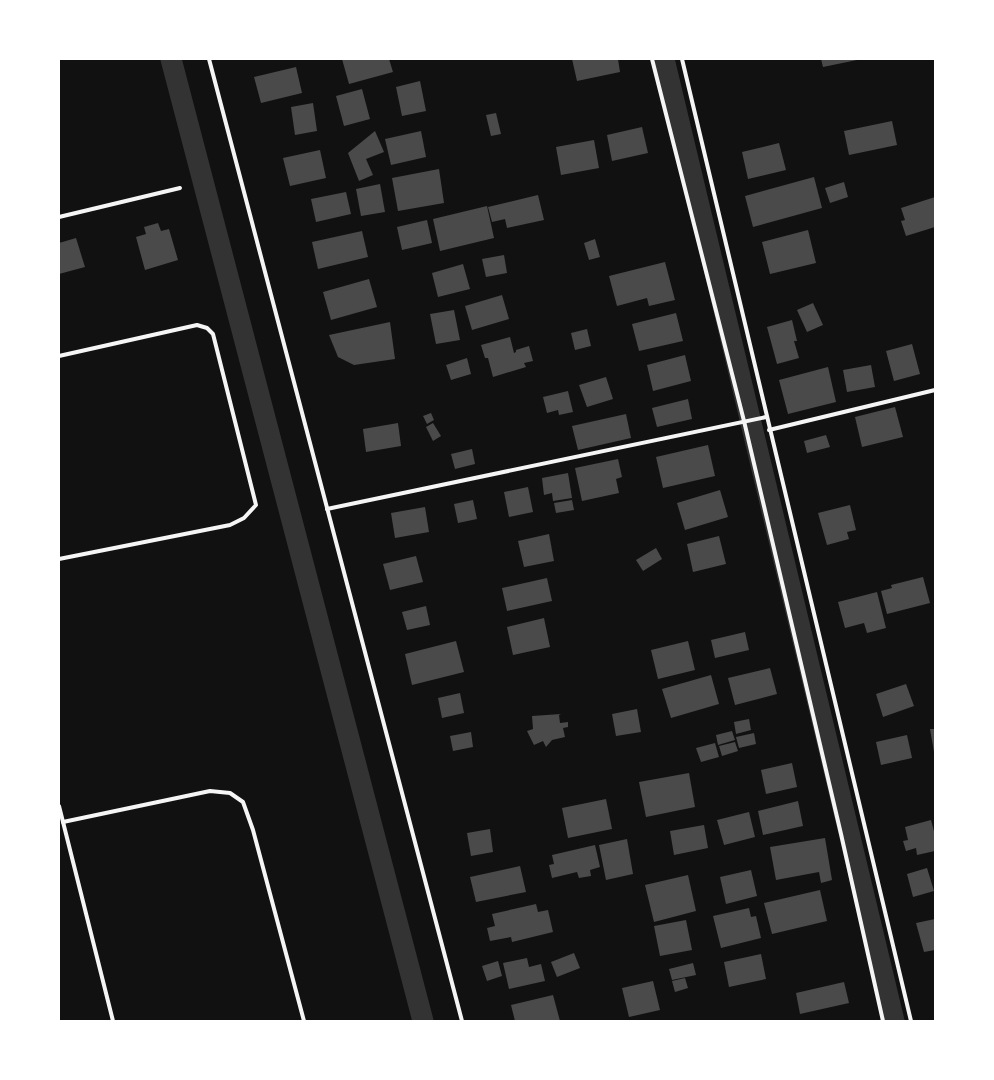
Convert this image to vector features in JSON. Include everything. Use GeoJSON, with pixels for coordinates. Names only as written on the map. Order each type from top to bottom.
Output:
{"type":"FeatureCollection","features":[{"type":"Feature","properties":{"kind":"street"},"geometry":{"type":"LineString","coordinates":[[209,59],[326,509],[462,1021]]}},
{"type":"Feature","properties":{"kind":"street"},"geometry":{"type":"LineString","coordinates":[[652,59],[745,421],[883,1021]]}},
{"type":"Feature","properties":{"kind":"street"},"geometry":{"type":"LineString","coordinates":[[682,59],[769,430],[911,1021]]}},
{"type":"Feature","properties":{"kind":"street"},"geometry":{"type":"LineString","coordinates":[[59,217],[180,188]]}},
{"type":"Feature","properties":{"kind":"street"},"geometry":{"type":"LineString","coordinates":[[59,356],[197,325],[207,328],[213,334],[256,505],[244,518],[230,525],[59,559]]}},
{"type":"Feature","properties":{"kind":"street"},"geometry":{"type":"LineString","coordinates":[[769,430],[935,390]]}},
{"type":"Feature","properties":{"kind":"street"},"geometry":{"type":"LineString","coordinates":[[326,509],[766,417]]}},
{"type":"Feature","properties":{"kind":"street"},"geometry":{"type":"LineString","coordinates":[[63,822],[210,791],[230,793],[243,802],[253,830],[304,1021]]}},
{"type":"Feature","properties":{"kind":"street"},"geometry":{"type":"LineString","coordinates":[[59,806],[113,1021]]}},
{"type":"Feature","properties":{"kind":"building"},"geometry":{"type":"Polygon","coordinates":[[[342,59],[389,59],[393,72],[349,84],[342,59]]]}},
{"type":"Feature","properties":{"kind":"building"},"geometry":{"type":"Polygon","coordinates":[[[572,59],[618,59],[620,72],[577,81],[572,59]]]}},
{"type":"Feature","properties":{"kind":"building"},"geometry":{"type":"Polygon","coordinates":[[[821,59],[857,59],[857,60],[823,67],[821,59]]]}},
{"type":"Feature","properties":{"kind":"building"},"geometry":{"type":"Polygon","coordinates":[[[296,67],[302,93],[261,103],[254,77],[296,67]]]}},
{"type":"Feature","properties":{"kind":"building"},"geometry":{"type":"Polygon","coordinates":[[[420,81],[426,111],[402,116],[396,87],[420,81]]]}},
{"type":"Feature","properties":{"kind":"building"},"geometry":{"type":"Polygon","coordinates":[[[362,89],[370,119],[344,126],[336,96],[362,89]]]}},
{"type":"Feature","properties":{"kind":"building"},"geometry":{"type":"Polygon","coordinates":[[[313,103],[317,131],[295,135],[291,107],[313,103]]]}},
{"type":"Feature","properties":{"kind":"building"},"geometry":{"type":"Polygon","coordinates":[[[496,113],[501,134],[491,136],[486,115],[496,113]]]}},
{"type":"Feature","properties":{"kind":"building"},"geometry":{"type":"Polygon","coordinates":[[[892,121],[897,145],[849,155],[844,131],[892,121]]]}},
{"type":"Feature","properties":{"kind":"building"},"geometry":{"type":"Polygon","coordinates":[[[642,127],[648,153],[612,161],[607,135],[642,127]]]}},
{"type":"Feature","properties":{"kind":"building"},"geometry":{"type":"Polygon","coordinates":[[[375,131],[384,152],[366,159],[373,175],[359,181],[348,153],[375,131]]]}},
{"type":"Feature","properties":{"kind":"building"},"geometry":{"type":"Polygon","coordinates":[[[421,131],[426,157],[391,165],[385,139],[421,131]]]}},
{"type":"Feature","properties":{"kind":"building"},"geometry":{"type":"Polygon","coordinates":[[[594,140],[599,168],[561,175],[556,147],[594,140]]]}},
{"type":"Feature","properties":{"kind":"building"},"geometry":{"type":"Polygon","coordinates":[[[779,143],[786,170],[748,179],[742,152],[779,143]]]}},
{"type":"Feature","properties":{"kind":"building"},"geometry":{"type":"Polygon","coordinates":[[[320,150],[326,178],[290,186],[283,158],[320,150]]]}},
{"type":"Feature","properties":{"kind":"building"},"geometry":{"type":"Polygon","coordinates":[[[439,169],[444,203],[398,211],[392,178],[439,169]]]}},
{"type":"Feature","properties":{"kind":"building"},"geometry":{"type":"Polygon","coordinates":[[[814,177],[822,208],[753,227],[745,196],[814,177]]]}},
{"type":"Feature","properties":{"kind":"building"},"geometry":{"type":"Polygon","coordinates":[[[844,182],[848,197],[830,203],[825,188],[844,182]]]}},
{"type":"Feature","properties":{"kind":"building"},"geometry":{"type":"Polygon","coordinates":[[[380,184],[385,212],[361,216],[356,189],[380,184]]]}},
{"type":"Feature","properties":{"kind":"building"},"geometry":{"type":"Polygon","coordinates":[[[346,192],[351,214],[316,222],[311,199],[346,192]]]}},
{"type":"Feature","properties":{"kind":"building"},"geometry":{"type":"Polygon","coordinates":[[[538,195],[544,220],[507,228],[505,219],[492,222],[488,207],[538,195]]]}},
{"type":"Feature","properties":{"kind":"building"},"geometry":{"type":"Polygon","coordinates":[[[935,197],[935,227],[906,236],[901,221],[905,220],[901,208],[935,197]]]}},
{"type":"Feature","properties":{"kind":"building"},"geometry":{"type":"Polygon","coordinates":[[[487,206],[494,238],[440,251],[433,219],[487,206]]]}},
{"type":"Feature","properties":{"kind":"building"},"geometry":{"type":"Polygon","coordinates":[[[427,220],[432,243],[402,250],[397,227],[427,220]]]}},
{"type":"Feature","properties":{"kind":"building"},"geometry":{"type":"Polygon","coordinates":[[[158,223],[161,231],[169,229],[178,260],[145,270],[136,237],[146,234],[144,227],[158,223]]]}},
{"type":"Feature","properties":{"kind":"building"},"geometry":{"type":"Polygon","coordinates":[[[808,230],[816,263],[770,274],[762,242],[808,230]]]}},
{"type":"Feature","properties":{"kind":"building"},"geometry":{"type":"Polygon","coordinates":[[[362,231],[368,257],[318,269],[312,242],[362,231]]]}},
{"type":"Feature","properties":{"kind":"building"},"geometry":{"type":"Polygon","coordinates":[[[76,238],[85,267],[59,274],[59,243],[76,238]]]}},
{"type":"Feature","properties":{"kind":"building"},"geometry":{"type":"Polygon","coordinates":[[[595,239],[600,257],[589,260],[584,243],[595,239]]]}},
{"type":"Feature","properties":{"kind":"building"},"geometry":{"type":"Polygon","coordinates":[[[504,255],[507,273],[486,277],[482,259],[504,255]]]}},
{"type":"Feature","properties":{"kind":"building"},"geometry":{"type":"Polygon","coordinates":[[[665,262],[675,300],[649,306],[647,298],[617,306],[609,276],[665,262]]]}},
{"type":"Feature","properties":{"kind":"building"},"geometry":{"type":"Polygon","coordinates":[[[463,264],[470,289],[438,297],[432,273],[463,264]]]}},
{"type":"Feature","properties":{"kind":"building"},"geometry":{"type":"Polygon","coordinates":[[[369,279],[377,307],[331,320],[323,292],[369,279]]]}},
{"type":"Feature","properties":{"kind":"building"},"geometry":{"type":"Polygon","coordinates":[[[502,295],[509,319],[472,330],[465,306],[502,295]]]}},
{"type":"Feature","properties":{"kind":"building"},"geometry":{"type":"Polygon","coordinates":[[[813,303],[823,325],[807,332],[797,310],[813,303]]]}},
{"type":"Feature","properties":{"kind":"building"},"geometry":{"type":"Polygon","coordinates":[[[454,310],[460,340],[436,344],[430,314],[454,310]]]}},
{"type":"Feature","properties":{"kind":"building"},"geometry":{"type":"Polygon","coordinates":[[[676,313],[683,341],[639,351],[632,324],[676,313]]]}},
{"type":"Feature","properties":{"kind":"building"},"geometry":{"type":"Polygon","coordinates":[[[792,320],[797,341],[794,341],[799,358],[777,364],[767,327],[792,320]]]}},
{"type":"Feature","properties":{"kind":"building"},"geometry":{"type":"Polygon","coordinates":[[[390,322],[395,359],[354,365],[338,357],[329,335],[390,322]]]}},
{"type":"Feature","properties":{"kind":"building"},"geometry":{"type":"Polygon","coordinates":[[[587,329],[591,346],[575,350],[571,333],[587,329]]]}},
{"type":"Feature","properties":{"kind":"building"},"geometry":{"type":"Polygon","coordinates":[[[510,337],[514,353],[516,350],[529,346],[533,361],[524,363],[526,367],[493,377],[488,358],[485,358],[481,345],[510,337]]]}},
{"type":"Feature","properties":{"kind":"building"},"geometry":{"type":"Polygon","coordinates":[[[912,344],[920,374],[894,381],[886,351],[912,344]]]}},
{"type":"Feature","properties":{"kind":"building"},"geometry":{"type":"Polygon","coordinates":[[[685,355],[691,381],[653,391],[647,365],[685,355]]]}},
{"type":"Feature","properties":{"kind":"building"},"geometry":{"type":"Polygon","coordinates":[[[467,358],[471,374],[451,380],[446,365],[467,358]]]}},
{"type":"Feature","properties":{"kind":"building"},"geometry":{"type":"Polygon","coordinates":[[[871,365],[875,387],[847,392],[843,370],[871,365]]]}},
{"type":"Feature","properties":{"kind":"building"},"geometry":{"type":"Polygon","coordinates":[[[828,367],[836,402],[788,414],[779,380],[828,367]]]}},
{"type":"Feature","properties":{"kind":"building"},"geometry":{"type":"Polygon","coordinates":[[[606,377],[613,399],[587,407],[579,385],[606,377]]]}},
{"type":"Feature","properties":{"kind":"building"},"geometry":{"type":"Polygon","coordinates":[[[568,391],[573,412],[559,415],[558,410],[547,413],[543,397],[568,391]]]}},
{"type":"Feature","properties":{"kind":"building"},"geometry":{"type":"Polygon","coordinates":[[[688,399],[692,419],[657,427],[652,408],[688,399]]]}},
{"type":"Feature","properties":{"kind":"building"},"geometry":{"type":"Polygon","coordinates":[[[895,407],[903,437],[862,447],[855,417],[895,407]]]}},
{"type":"Feature","properties":{"kind":"building"},"geometry":{"type":"Polygon","coordinates":[[[431,413],[434,420],[427,424],[423,416],[431,413]]]}},
{"type":"Feature","properties":{"kind":"building"},"geometry":{"type":"Polygon","coordinates":[[[626,414],[631,438],[578,450],[572,426],[626,414]]]}},
{"type":"Feature","properties":{"kind":"building"},"geometry":{"type":"Polygon","coordinates":[[[398,423],[401,446],[366,452],[363,429],[398,423]]]}},
{"type":"Feature","properties":{"kind":"building"},"geometry":{"type":"Polygon","coordinates":[[[433,423],[441,436],[433,441],[426,427],[433,423]]]}},
{"type":"Feature","properties":{"kind":"building"},"geometry":{"type":"Polygon","coordinates":[[[826,435],[830,447],[807,453],[804,441],[826,435]]]}},
{"type":"Feature","properties":{"kind":"building"},"geometry":{"type":"Polygon","coordinates":[[[708,445],[715,476],[663,488],[656,457],[708,445]]]}},
{"type":"Feature","properties":{"kind":"building"},"geometry":{"type":"Polygon","coordinates":[[[472,449],[475,464],[455,469],[451,454],[472,449]]]}},
{"type":"Feature","properties":{"kind":"building"},"geometry":{"type":"Polygon","coordinates":[[[618,459],[622,477],[616,479],[619,493],[582,501],[575,468],[618,459]]]}},
{"type":"Feature","properties":{"kind":"building"},"geometry":{"type":"Polygon","coordinates":[[[568,473],[572,498],[553,501],[552,493],[544,495],[542,478],[568,473]]]}},
{"type":"Feature","properties":{"kind":"building"},"geometry":{"type":"Polygon","coordinates":[[[528,487],[533,512],[509,517],[504,492],[528,487]]]}},
{"type":"Feature","properties":{"kind":"building"},"geometry":{"type":"Polygon","coordinates":[[[720,490],[728,517],[685,530],[677,503],[720,490]]]}},
{"type":"Feature","properties":{"kind":"building"},"geometry":{"type":"Polygon","coordinates":[[[473,500],[477,519],[458,523],[454,504],[473,500]]]}},
{"type":"Feature","properties":{"kind":"building"},"geometry":{"type":"Polygon","coordinates":[[[572,500],[574,510],[556,513],[554,503],[572,500]]]}},
{"type":"Feature","properties":{"kind":"building"},"geometry":{"type":"Polygon","coordinates":[[[850,505],[856,530],[847,532],[849,539],[827,545],[818,513],[850,505]]]}},
{"type":"Feature","properties":{"kind":"building"},"geometry":{"type":"Polygon","coordinates":[[[425,507],[429,532],[395,538],[391,513],[425,507]]]}},
{"type":"Feature","properties":{"kind":"building"},"geometry":{"type":"Polygon","coordinates":[[[549,534],[554,561],[524,567],[518,541],[549,534]]]}},
{"type":"Feature","properties":{"kind":"building"},"geometry":{"type":"Polygon","coordinates":[[[719,536],[726,564],[693,572],[687,544],[719,536]]]}},
{"type":"Feature","properties":{"kind":"building"},"geometry":{"type":"Polygon","coordinates":[[[656,548],[662,559],[643,571],[636,560],[656,548]]]}},
{"type":"Feature","properties":{"kind":"building"},"geometry":{"type":"Polygon","coordinates":[[[416,556],[423,582],[390,590],[383,564],[416,556]]]}},
{"type":"Feature","properties":{"kind":"building"},"geometry":{"type":"Polygon","coordinates":[[[923,577],[930,603],[887,614],[881,591],[892,588],[891,585],[923,577]]]}},
{"type":"Feature","properties":{"kind":"building"},"geometry":{"type":"Polygon","coordinates":[[[547,578],[552,601],[507,611],[502,588],[547,578]]]}},
{"type":"Feature","properties":{"kind":"building"},"geometry":{"type":"Polygon","coordinates":[[[877,592],[886,628],[867,633],[864,623],[845,628],[838,602],[877,592]]]}},
{"type":"Feature","properties":{"kind":"building"},"geometry":{"type":"Polygon","coordinates":[[[426,606],[430,625],[407,630],[402,612],[426,606]]]}},
{"type":"Feature","properties":{"kind":"building"},"geometry":{"type":"Polygon","coordinates":[[[544,618],[550,647],[513,655],[507,627],[544,618]]]}},
{"type":"Feature","properties":{"kind":"building"},"geometry":{"type":"Polygon","coordinates":[[[745,632],[749,650],[715,658],[711,640],[745,632]]]}},
{"type":"Feature","properties":{"kind":"building"},"geometry":{"type":"Polygon","coordinates":[[[456,641],[464,672],[412,685],[405,654],[456,641]]]}},
{"type":"Feature","properties":{"kind":"building"},"geometry":{"type":"Polygon","coordinates":[[[688,641],[695,670],[658,679],[651,650],[688,641]]]}},
{"type":"Feature","properties":{"kind":"building"},"geometry":{"type":"Polygon","coordinates":[[[770,668],[777,694],[735,705],[728,678],[770,668]]]}},
{"type":"Feature","properties":{"kind":"building"},"geometry":{"type":"Polygon","coordinates":[[[711,675],[719,704],[671,718],[662,689],[711,675]]]}},
{"type":"Feature","properties":{"kind":"building"},"geometry":{"type":"Polygon","coordinates":[[[906,684],[914,706],[883,717],[876,694],[906,684]]]}},
{"type":"Feature","properties":{"kind":"building"},"geometry":{"type":"Polygon","coordinates":[[[460,693],[464,713],[442,718],[438,698],[460,693]]]}},
{"type":"Feature","properties":{"kind":"building"},"geometry":{"type":"Polygon","coordinates":[[[637,709],[641,732],[616,736],[612,714],[637,709]]]}},
{"type":"Feature","properties":{"kind":"building"},"geometry":{"type":"Polygon","coordinates":[[[561,714],[559,715],[560,723],[568,722],[568,727],[563,728],[565,737],[552,740],[546,747],[543,741],[534,745],[527,731],[533,729],[532,716],[561,714]]]}},
{"type":"Feature","properties":{"kind":"building"},"geometry":{"type":"Polygon","coordinates":[[[749,719],[751,730],[736,734],[734,722],[749,719]]]}},
{"type":"Feature","properties":{"kind":"building"},"geometry":{"type":"Polygon","coordinates":[[[930,729],[935,729],[935,752],[934,752],[930,729]]]}},
{"type":"Feature","properties":{"kind":"building"},"geometry":{"type":"Polygon","coordinates":[[[732,731],[735,740],[718,745],[716,735],[732,731]]]}},
{"type":"Feature","properties":{"kind":"building"},"geometry":{"type":"Polygon","coordinates":[[[471,732],[473,747],[453,751],[450,736],[471,732]]]}},
{"type":"Feature","properties":{"kind":"building"},"geometry":{"type":"Polygon","coordinates":[[[754,733],[756,744],[739,748],[736,737],[754,733]]]}},
{"type":"Feature","properties":{"kind":"building"},"geometry":{"type":"Polygon","coordinates":[[[907,735],[912,758],[881,765],[876,742],[907,735]]]}},
{"type":"Feature","properties":{"kind":"building"},"geometry":{"type":"Polygon","coordinates":[[[735,742],[738,751],[722,756],[719,746],[735,742]]]}},
{"type":"Feature","properties":{"kind":"building"},"geometry":{"type":"Polygon","coordinates":[[[715,743],[719,757],[701,762],[696,748],[715,743]]]}},
{"type":"Feature","properties":{"kind":"building"},"geometry":{"type":"Polygon","coordinates":[[[792,763],[797,787],[766,794],[761,770],[792,763]]]}},
{"type":"Feature","properties":{"kind":"building"},"geometry":{"type":"Polygon","coordinates":[[[689,773],[695,807],[646,817],[639,782],[689,773]]]}},
{"type":"Feature","properties":{"kind":"building"},"geometry":{"type":"Polygon","coordinates":[[[606,799],[612,829],[568,838],[562,808],[606,799]]]}},
{"type":"Feature","properties":{"kind":"building"},"geometry":{"type":"Polygon","coordinates":[[[798,801],[803,826],[763,835],[758,811],[798,801]]]}},
{"type":"Feature","properties":{"kind":"building"},"geometry":{"type":"Polygon","coordinates":[[[749,812],[755,837],[724,845],[717,820],[749,812]]]}},
{"type":"Feature","properties":{"kind":"building"},"geometry":{"type":"Polygon","coordinates":[[[931,820],[935,835],[935,851],[917,855],[916,848],[906,851],[903,841],[908,840],[905,827],[931,820]]]}},
{"type":"Feature","properties":{"kind":"building"},"geometry":{"type":"Polygon","coordinates":[[[704,825],[708,848],[674,855],[670,831],[704,825]]]}},
{"type":"Feature","properties":{"kind":"building"},"geometry":{"type":"Polygon","coordinates":[[[490,829],[493,852],[471,856],[467,833],[490,829]]]}},
{"type":"Feature","properties":{"kind":"building"},"geometry":{"type":"Polygon","coordinates":[[[825,838],[832,880],[821,883],[819,872],[776,880],[770,847],[825,838]]]}},
{"type":"Feature","properties":{"kind":"building"},"geometry":{"type":"Polygon","coordinates":[[[627,839],[633,874],[606,880],[599,845],[627,839]]]}},
{"type":"Feature","properties":{"kind":"building"},"geometry":{"type":"Polygon","coordinates":[[[595,845],[600,867],[590,870],[591,876],[579,878],[577,872],[552,878],[549,865],[554,864],[552,855],[595,845]]]}},
{"type":"Feature","properties":{"kind":"building"},"geometry":{"type":"Polygon","coordinates":[[[520,866],[526,892],[476,902],[470,877],[520,866]]]}},
{"type":"Feature","properties":{"kind":"building"},"geometry":{"type":"Polygon","coordinates":[[[927,868],[934,891],[913,897],[907,874],[927,868]]]}},
{"type":"Feature","properties":{"kind":"building"},"geometry":{"type":"Polygon","coordinates":[[[751,870],[757,896],[726,904],[720,877],[751,870]]]}},
{"type":"Feature","properties":{"kind":"building"},"geometry":{"type":"Polygon","coordinates":[[[688,875],[696,911],[654,922],[645,885],[688,875]]]}},
{"type":"Feature","properties":{"kind":"building"},"geometry":{"type":"Polygon","coordinates":[[[820,890],[827,921],[772,934],[764,903],[820,890]]]}},
{"type":"Feature","properties":{"kind":"building"},"geometry":{"type":"Polygon","coordinates":[[[536,904],[538,912],[548,910],[553,932],[512,942],[511,937],[490,941],[487,928],[495,926],[492,914],[536,904]]]}},
{"type":"Feature","properties":{"kind":"building"},"geometry":{"type":"Polygon","coordinates":[[[749,908],[751,917],[756,916],[761,938],[721,948],[713,916],[749,908]]]}},
{"type":"Feature","properties":{"kind":"building"},"geometry":{"type":"Polygon","coordinates":[[[935,919],[935,950],[924,952],[916,923],[935,919]]]}},
{"type":"Feature","properties":{"kind":"building"},"geometry":{"type":"Polygon","coordinates":[[[686,920],[692,950],[660,956],[654,926],[686,920]]]}},
{"type":"Feature","properties":{"kind":"building"},"geometry":{"type":"Polygon","coordinates":[[[574,953],[580,968],[557,977],[551,962],[574,953]]]}},
{"type":"Feature","properties":{"kind":"building"},"geometry":{"type":"Polygon","coordinates":[[[761,954],[766,979],[729,987],[724,962],[761,954]]]}},
{"type":"Feature","properties":{"kind":"building"},"geometry":{"type":"Polygon","coordinates":[[[527,958],[529,967],[541,964],[545,981],[509,989],[503,963],[527,958]]]}},
{"type":"Feature","properties":{"kind":"building"},"geometry":{"type":"Polygon","coordinates":[[[498,961],[502,976],[487,981],[482,966],[498,961]]]}},
{"type":"Feature","properties":{"kind":"building"},"geometry":{"type":"Polygon","coordinates":[[[693,963],[696,975],[672,980],[669,969],[693,963]]]}},
{"type":"Feature","properties":{"kind":"building"},"geometry":{"type":"Polygon","coordinates":[[[685,978],[688,988],[675,992],[672,981],[685,978]]]}},
{"type":"Feature","properties":{"kind":"building"},"geometry":{"type":"Polygon","coordinates":[[[653,981],[660,1010],[629,1017],[622,988],[653,981]]]}},
{"type":"Feature","properties":{"kind":"building"},"geometry":{"type":"Polygon","coordinates":[[[844,982],[849,1003],[800,1014],[796,993],[844,982]]]}},
{"type":"Feature","properties":{"kind":"building"},"geometry":{"type":"Polygon","coordinates":[[[553,995],[560,1021],[515,1021],[511,1005],[553,995]]]}},
{"type":"Feature","properties":{"kind":"waterway"},"geometry":{"type":"LineString","coordinates":[[171,59],[423,1021]]}},
{"type":"Feature","properties":{"kind":"waterway"},"geometry":{"type":"LineString","coordinates":[[664,59],[894,1021]]}}]}
